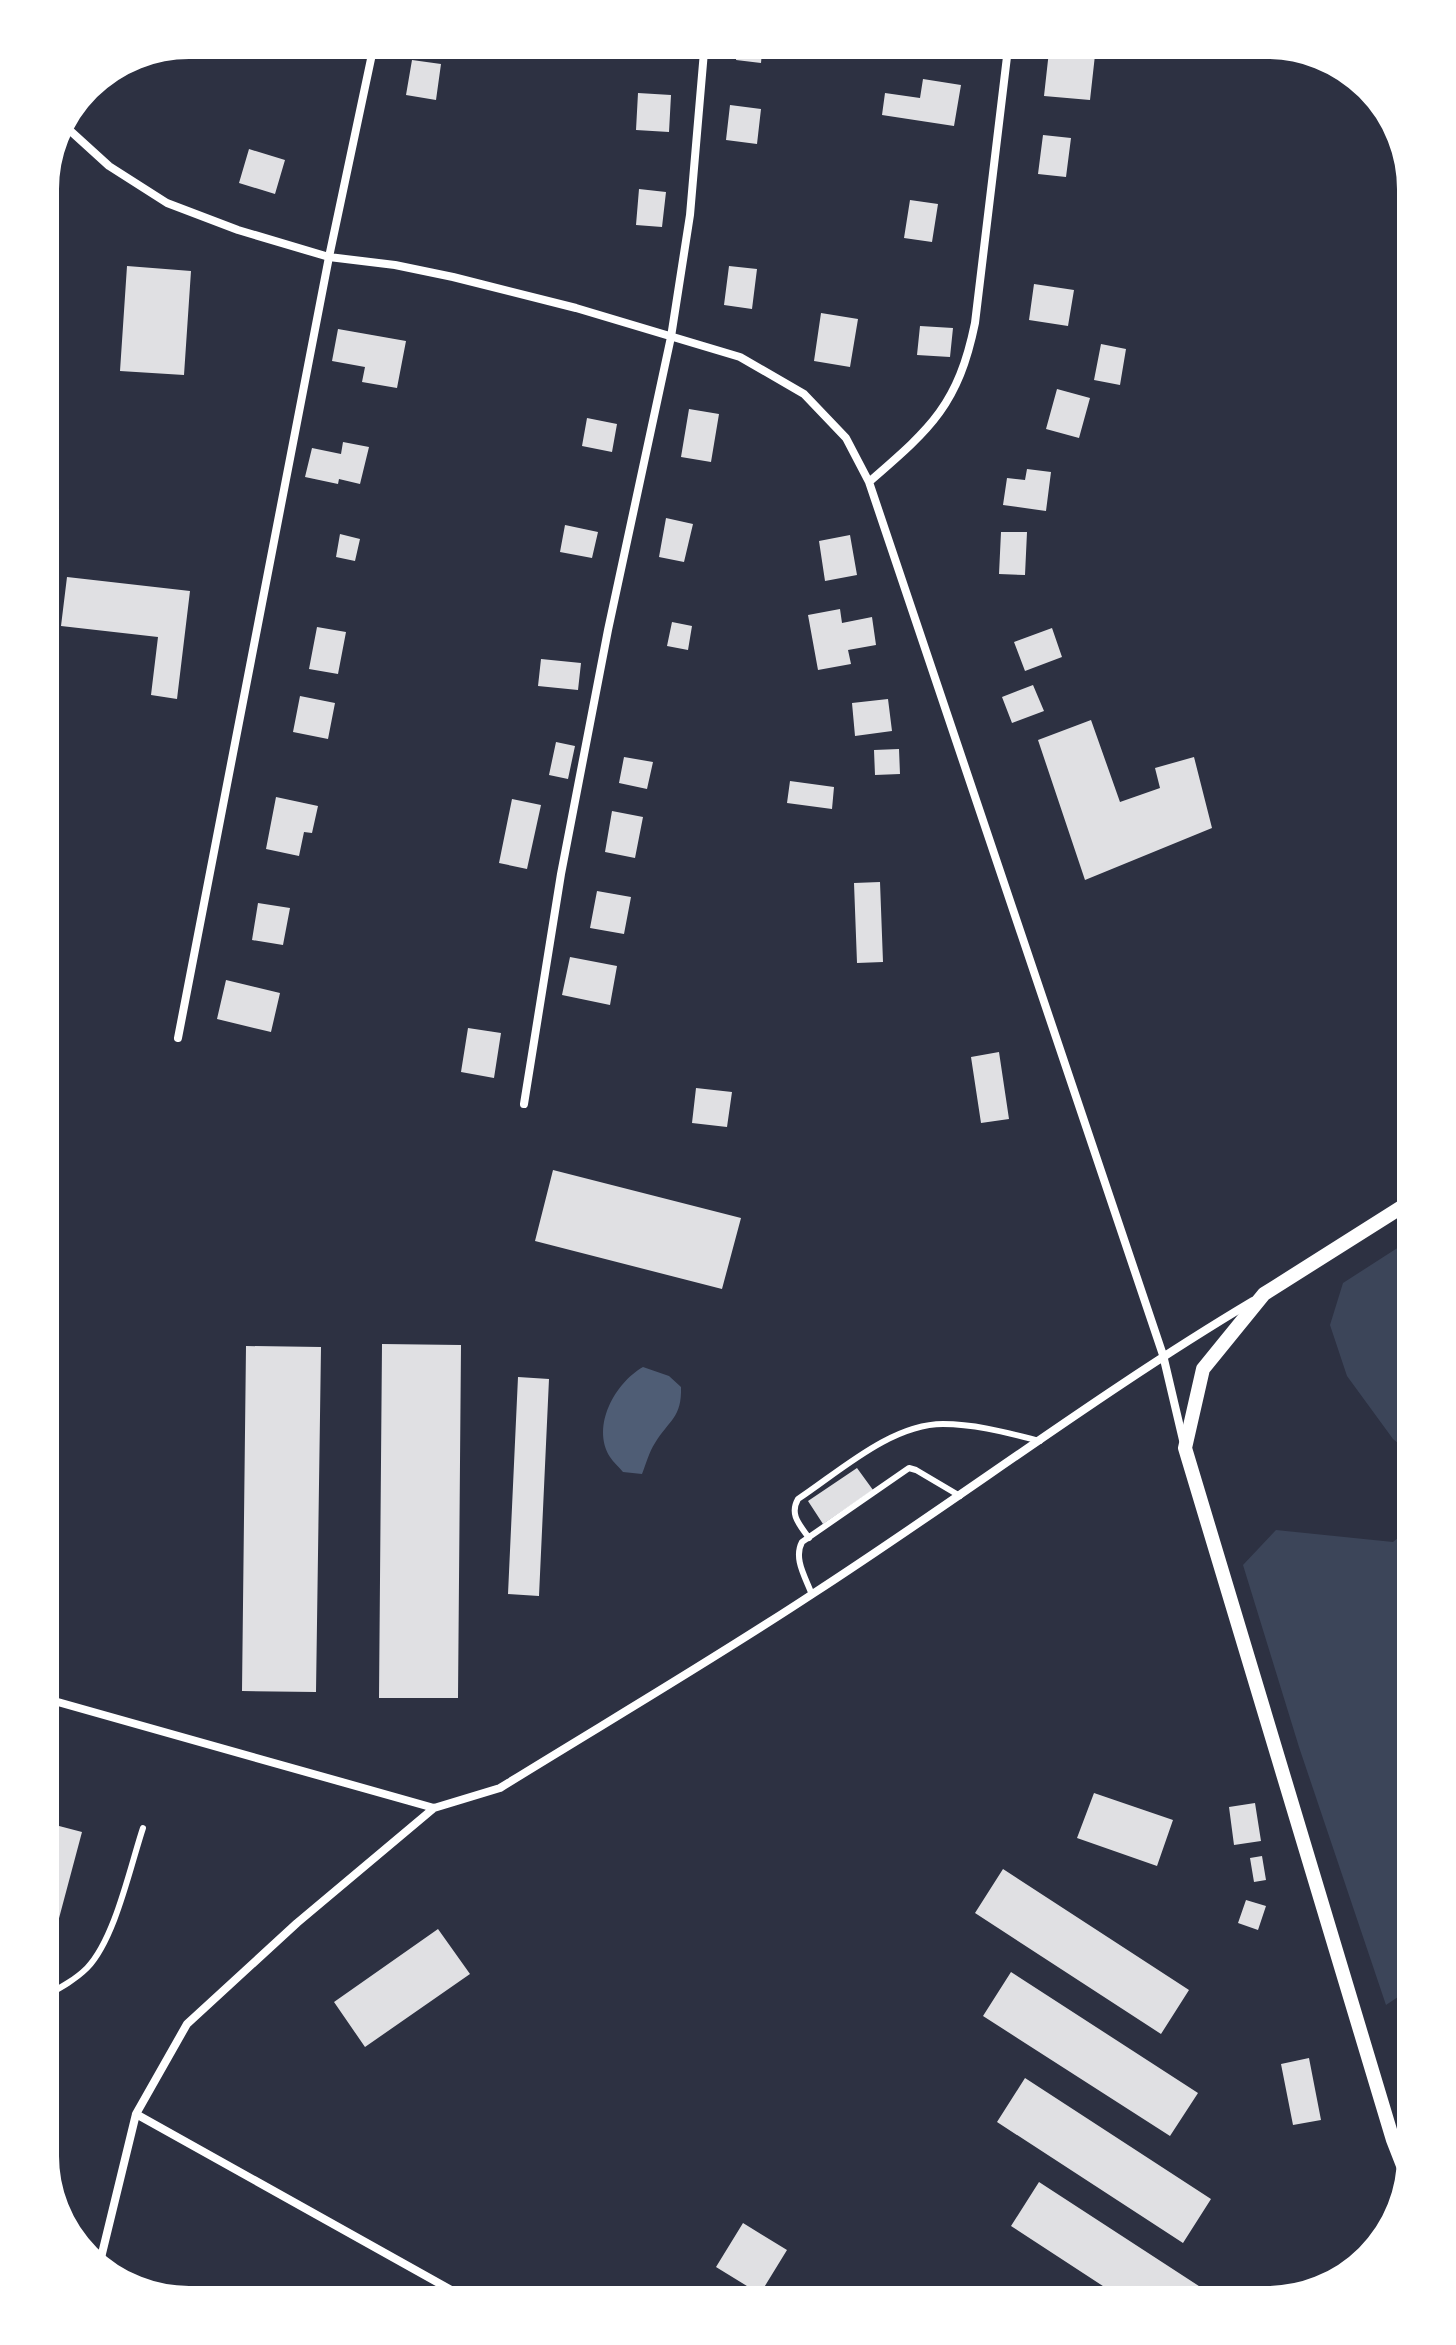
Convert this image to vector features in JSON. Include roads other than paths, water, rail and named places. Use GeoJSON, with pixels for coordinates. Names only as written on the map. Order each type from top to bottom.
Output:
{"type":"FeatureCollection","features":[{"type":"Feature","properties":{"kind":"street"},"geometry":{"type":"LineString","coordinates":[[178,1038],[329,257],[372,54]]}},
{"type":"Feature","properties":{"kind":"street"},"geometry":{"type":"LineString","coordinates":[[524,1104],[561,874],[599,676],[671,337],[690,215],[704,54]]}},
{"type":"Feature","properties":{"kind":"street"},"geometry":{"type":"LineString","coordinates":[[869,482],[920,437],[941,412],[958,384],[969,355],[1007,54]]}},
{"type":"Feature","properties":{"kind":"street"},"geometry":{"type":"LineString","coordinates":[[68,129],[109,166],[167,203],[238,230],[329,257],[395,265],[576,308],[740,357],[804,394],[846,438],[869,482],[1163,1355],[1185,1448],[1388,2125],[1402,2162]]}},
{"type":"Feature","properties":{"kind":"street"},"geometry":{"type":"LineString","coordinates":[[101,2259],[136,2114],[187,2024],[297,1923],[434,1808],[500,1788],[812,1595],[1163,1355],[1402,1207]]}},
{"type":"Feature","properties":{"kind":"street"},"geometry":{"type":"LineString","coordinates":[[1185,1448],[1203,1369],[1264,1294]]}},
{"type":"Feature","properties":{"kind":"street"},"geometry":{"type":"LineString","coordinates":[[54,1701],[434,1808]]}},
{"type":"Feature","properties":{"kind":"street"},"geometry":{"type":"LineString","coordinates":[[136,2114],[453,2291]]}},
{"type":"Feature","properties":{"kind":"lane"},"geometry":{"type":"LineString","coordinates":[[809,1538],[794,1516],[798,1499],[883,1441],[902,1432],[941,1424],[984,1428],[1040,1441]]}},
{"type":"Feature","properties":{"kind":"lane"},"geometry":{"type":"LineString","coordinates":[[812,1595],[798,1560],[802,1542],[909,1468],[960,1496]]}},
{"type":"Feature","properties":{"kind":"lane"},"geometry":{"type":"LineString","coordinates":[[54,1991],[76,1978],[98,1954],[107,1937],[143,1828]]}}]}
